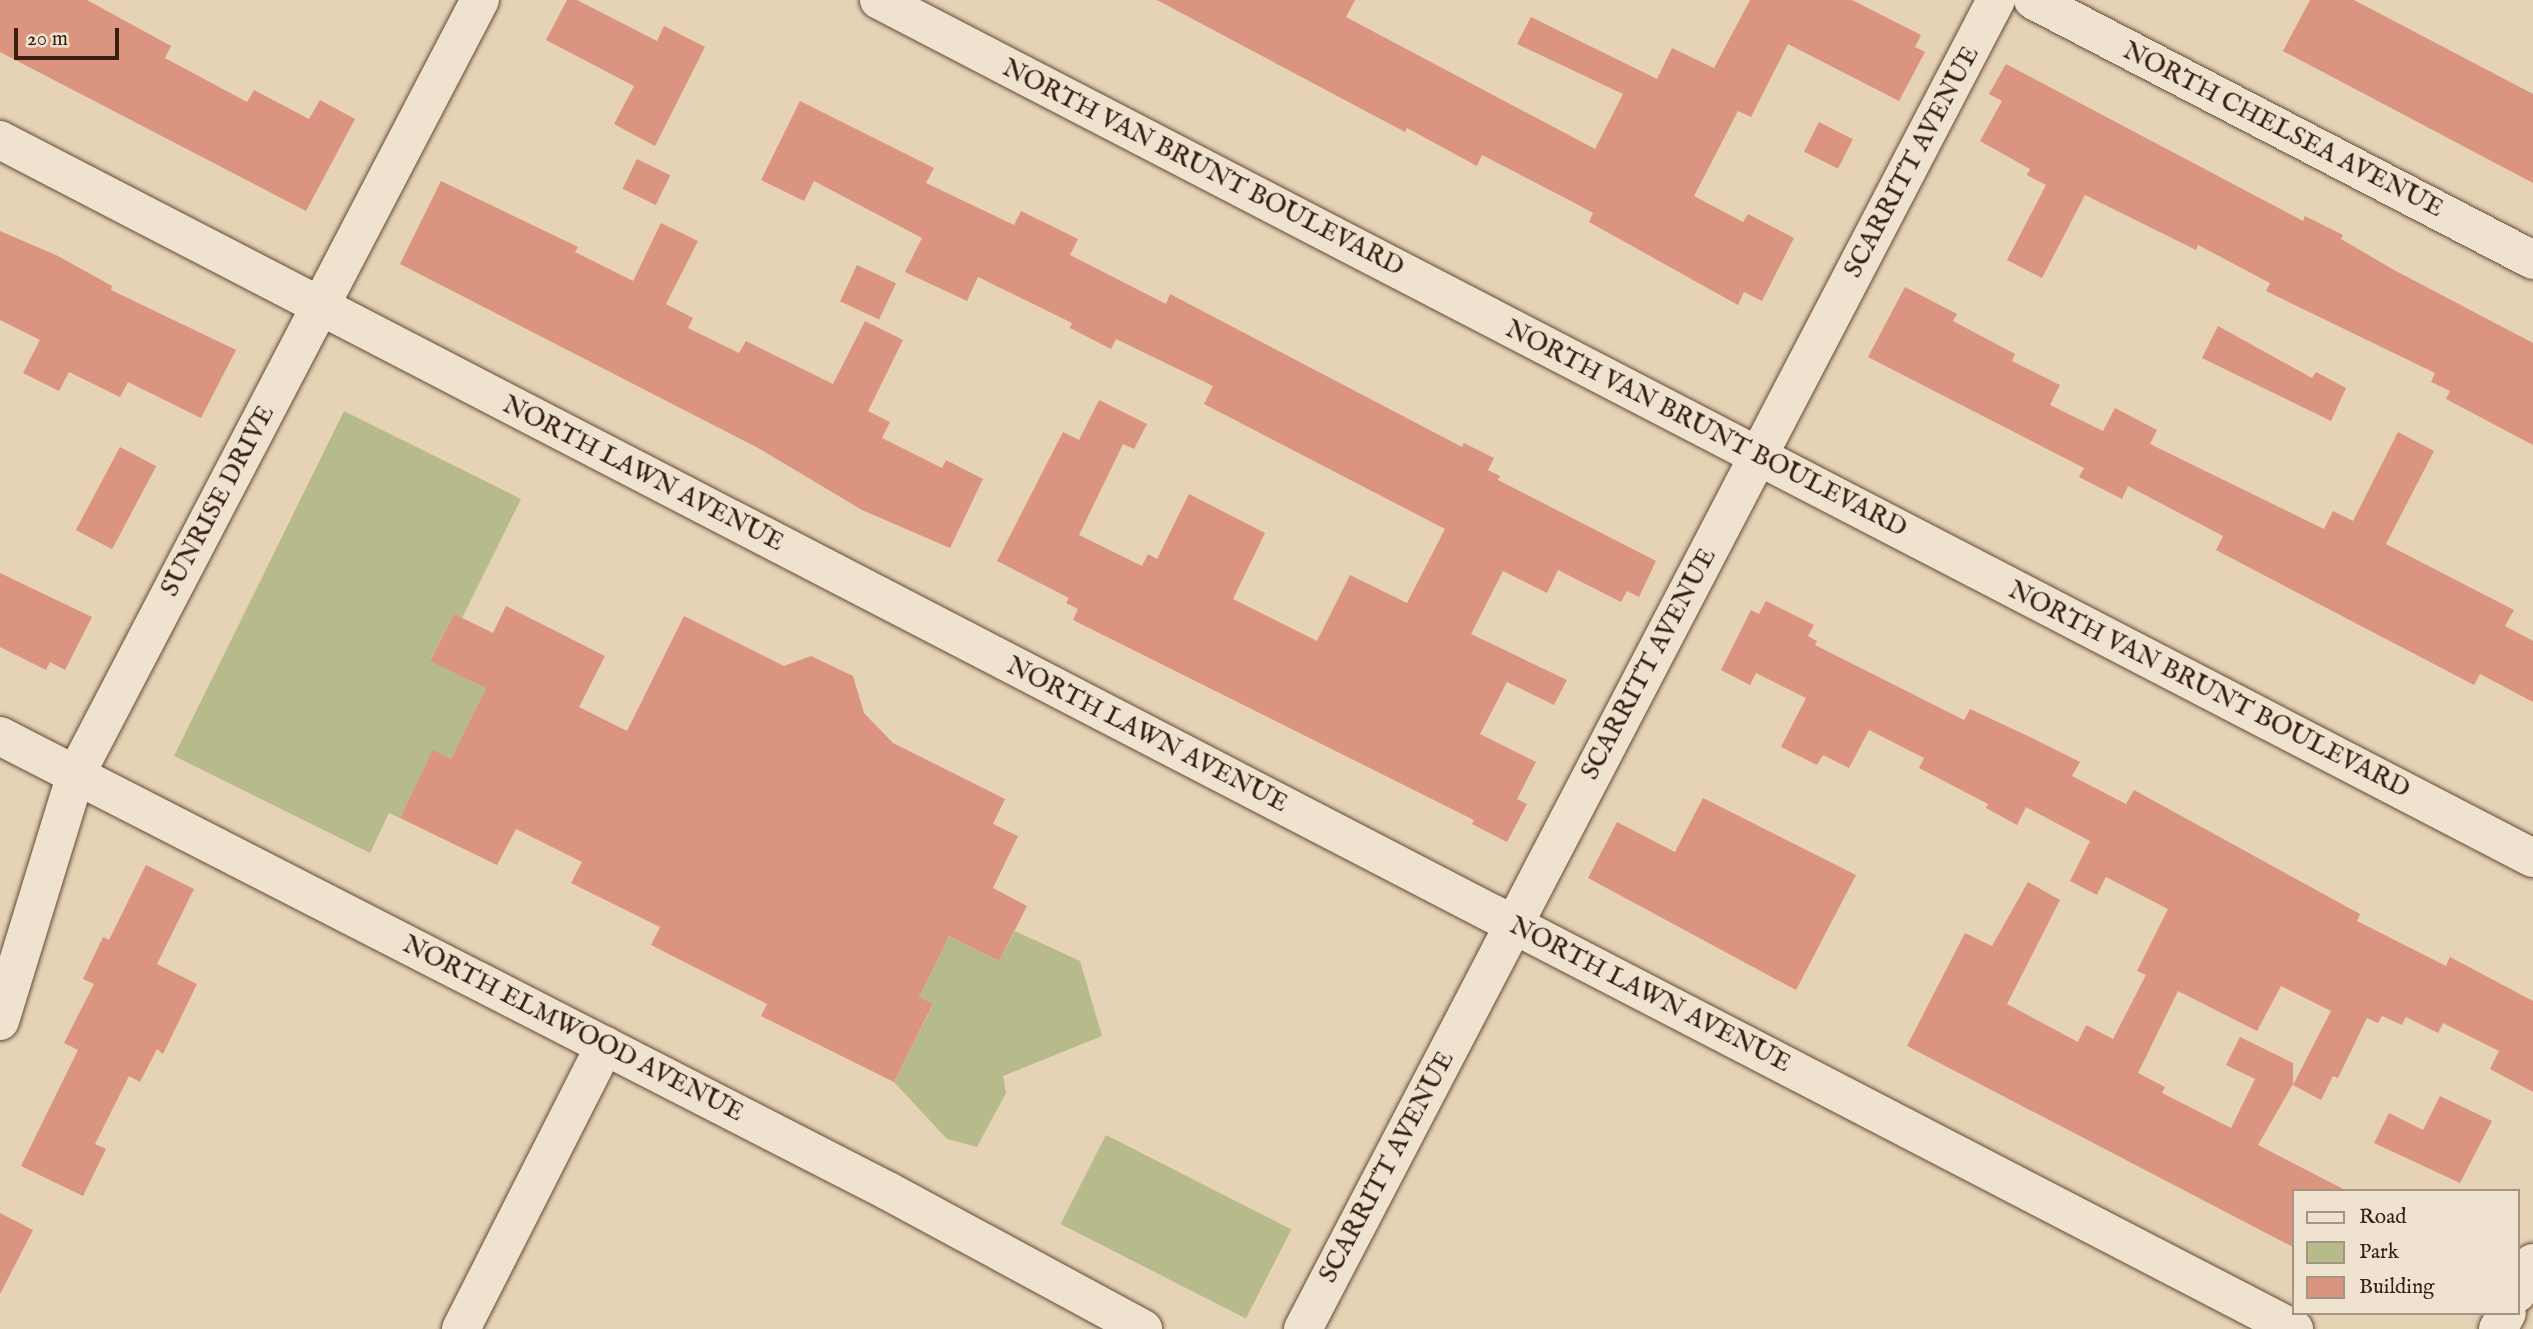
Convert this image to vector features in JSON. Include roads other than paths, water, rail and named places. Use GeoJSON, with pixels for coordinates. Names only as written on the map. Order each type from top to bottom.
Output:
{"type":"FeatureCollection","features":[{"type":"Feature","properties":{"kind":"street","name":"SUNRISE DRIVE"},"geometry":{"type":"LineString","coordinates":[[0,1021],[76,774],[480,0]]}},
{"type":"Feature","properties":{"kind":"street","name":"NORTH VAN BRUNT BOULEVARD"},"geometry":{"type":"LineString","coordinates":[[879,0],[2533,858]]}},
{"type":"Feature","properties":{"kind":"street","name":"SCARRITT AVENUE"},"geometry":{"type":"LineString","coordinates":[[1303,1329],[1996,0]]}},
{"type":"Feature","properties":{"kind":"street","name":"NORTH CHELSEA AVENUE"},"geometry":{"type":"LineString","coordinates":[[2033,0],[2533,260]]}},
{"type":"Feature","properties":{"kind":"street","name":"NORTH LAWN AVENUE"},"geometry":{"type":"LineString","coordinates":[[0,140],[2294,1329]]}},
{"type":"Feature","properties":{"kind":"street","name":"NORTH ELMWOOD AVENUE"},"geometry":{"type":"LineString","coordinates":[[0,736],[888,1191],[1143,1329]]}},
{"type":"Feature","properties":{"kind":"street"},"geometry":{"type":"LineString","coordinates":[[461,1329],[605,1045]]}},
{"type":"Feature","properties":{"kind":"street"},"geometry":{"type":"LineString","coordinates":[[2519,1289],[2533,1263]]}}]}
